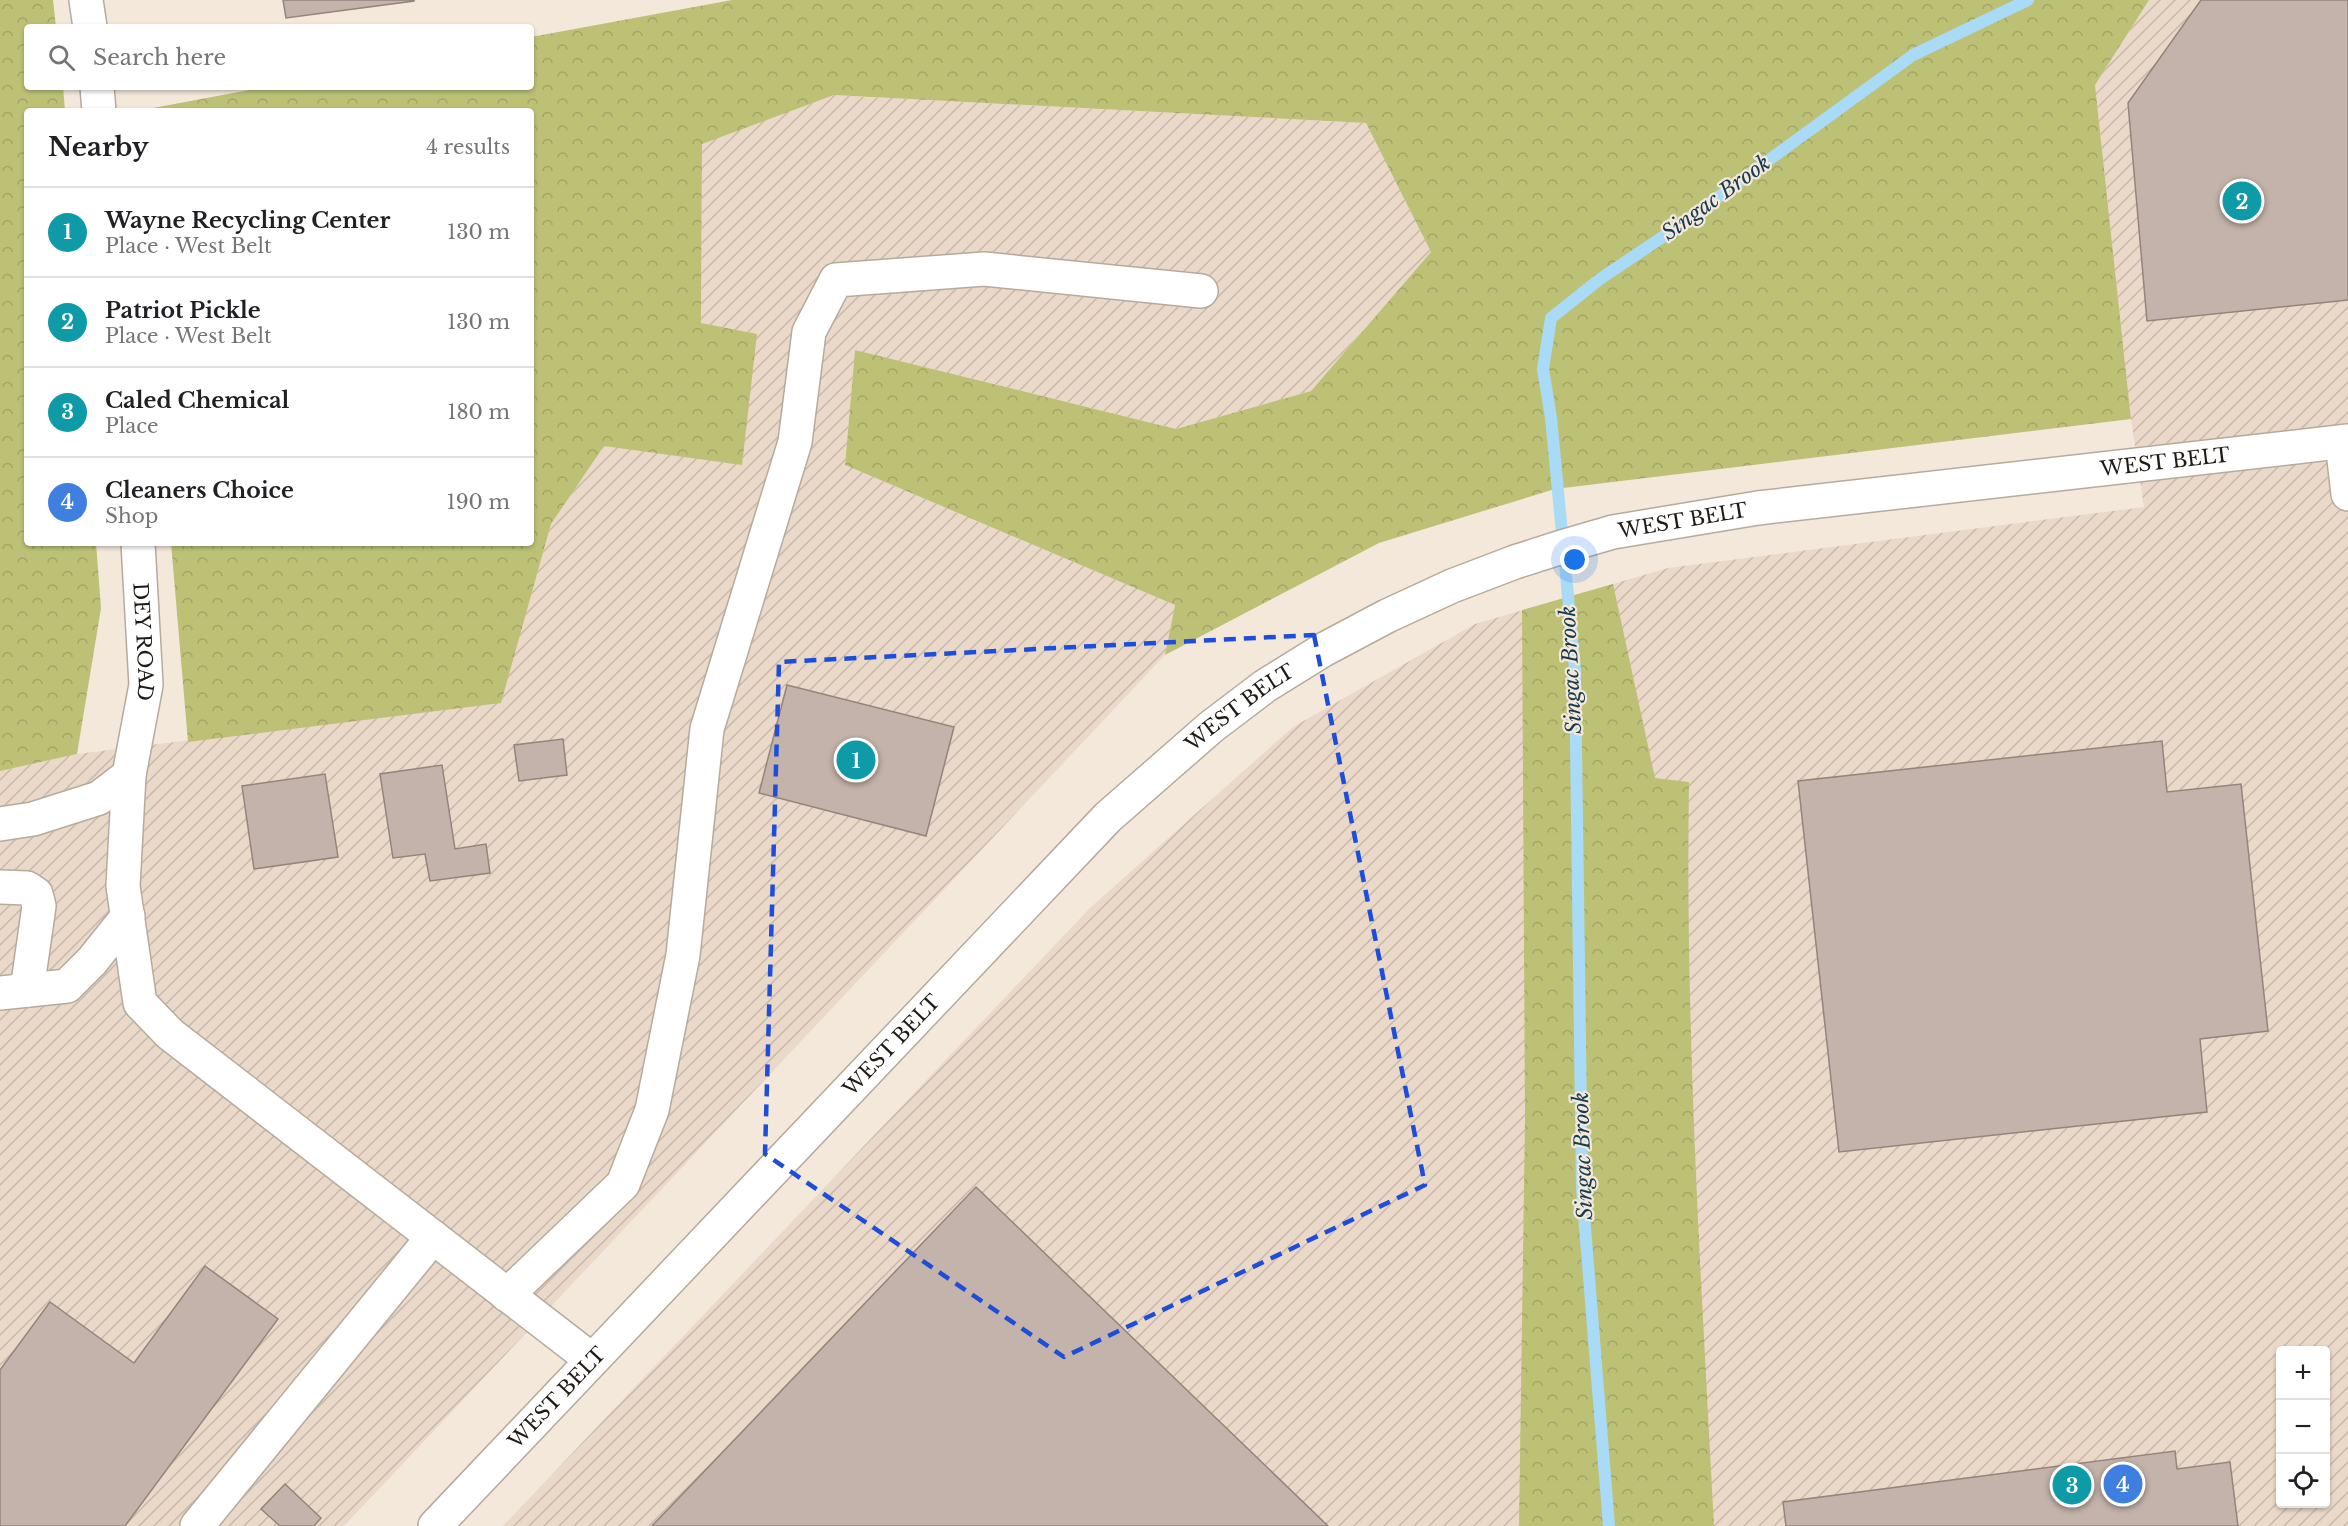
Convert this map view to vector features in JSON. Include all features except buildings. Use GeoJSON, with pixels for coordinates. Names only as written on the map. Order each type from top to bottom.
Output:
{"type":"FeatureCollection","features":[{"type":"Feature","properties":{"kind":"main road"},"geometry":{"type":"LineString","coordinates":[[86,0],[90,24]]}},
{"type":"Feature","properties":{"kind":"main road"},"geometry":{"type":"LineString","coordinates":[[97,90],[99,108]]}},
{"type":"Feature","properties":{"kind":"main road"},"geometry":{"type":"LineString","coordinates":[[507,1295],[623,1184],[652,1110],[683,955],[707,729],[795,442],[809,332],[837,280],[984,269],[1201,291]]}},
{"type":"Feature","properties":{"kind":"main road"},"geometry":{"type":"LineString","coordinates":[[2345,441],[2348,494]]}},
{"type":"Feature","properties":{"kind":"main road","name":"WEST BELT"},"geometry":{"type":"LineString","coordinates":[[435,1526],[1108,817],[1159,770],[1211,727],[1265,686],[1323,650],[1387,616],[1452,586],[1515,562],[1613,532],[1758,508],[2345,441]]}},
{"type":"Feature","properties":{"kind":"main road","name":"DEY ROAD"},"geometry":{"type":"LineString","coordinates":[[138,546],[146,685],[129,775],[123,886],[140,1003],[170,1034],[592,1360]]}},
{"type":"Feature","properties":{"kind":"main road"},"geometry":{"type":"LineString","coordinates":[[0,824],[33,819],[99,798],[129,775]]}},
{"type":"Feature","properties":{"kind":"main road"},"geometry":{"type":"LineString","coordinates":[[14,888],[36,894],[39,906],[14,992],[67,986],[92,962],[128,916]]}},
{"type":"Feature","properties":{"kind":"main road"},"geometry":{"type":"LineString","coordinates":[[197,1526],[433,1237]]}},
{"type":"Feature","properties":{"kind":"highlighted area"},"geometry":{"type":"Polygon","coordinates":[[[1314,635],[1425,1185],[1064,1357],[765,1154],[779,662],[1314,635]]]}},
{"type":"Feature","properties":{"kind":"shaded area"},"geometry":{"type":"Polygon","coordinates":[[[2149,0],[2348,0],[2348,1526],[503,1526],[1090,908],[1293,727],[1475,624],[1668,568],[2144,507],[2131,419],[2095,85],[2149,0]]]}},
{"type":"Feature","properties":{"kind":"shaded area"},"geometry":{"type":"Polygon","coordinates":[[[834,95],[1366,123],[1431,252],[1311,391],[1176,429],[855,350],[845,465],[1175,605],[1165,655],[344,1526],[0,1526],[0,771],[77,754],[501,702],[551,524],[604,445],[756,334],[701,324],[702,143],[834,95]]]}},
{"type":"Feature","properties":{"kind":"green space"},"geometry":{"type":"Polygon","coordinates":[[[0,0],[53,0],[56,24],[24,24],[24,90],[63,90],[65,108],[24,108],[24,546],[96,546],[101,608],[77,754],[0,771],[0,0]]]}},
{"type":"Feature","properties":{"kind":"green space"},"geometry":{"type":"Polygon","coordinates":[[[732,0],[2149,0],[2095,85],[2131,419],[1555,489],[1379,543],[1165,655],[1175,605],[845,465],[855,350],[1176,429],[1311,391],[1431,252],[1366,123],[834,95],[702,144],[701,323],[757,334],[742,465],[604,446],[551,524],[501,703],[188,742],[171,546],[534,546],[534,108],[153,108],[250,90],[534,90],[534,36],[732,0]]]}},
{"type":"Feature","properties":{"kind":"green space"},"geometry":{"type":"Polygon","coordinates":[[[1613,584],[1655,778],[1689,782],[1689,968],[1692,1061],[1714,1526],[1519,1526],[1525,1119],[1522,610],[1613,584]]]}},
{"type":"Feature","properties":{"kind":"waterway","name":"Singac Brook"},"geometry":{"type":"LineString","coordinates":[[1609,1526],[1582,1190],[1575,669],[1551,418],[1543,369],[1551,318],[1600,279],[1670,232],[1913,55],[2028,0]]}},
{"type":"Feature","properties":{"kind":"place","name":"Patriot Pickle"},"geometry":{"type":"Point","coordinates":[2242,201]}},
{"type":"Feature","properties":{"kind":"place","name":"Wayne Recycling Center"},"geometry":{"type":"Point","coordinates":[856,760]}},
{"type":"Feature","properties":{"kind":"place","name":"Cleaners Choice"},"geometry":{"type":"Point","coordinates":[2123,1484]}},
{"type":"Feature","properties":{"kind":"place","name":"Caled Chemical"},"geometry":{"type":"Point","coordinates":[2072,1485]}}]}
